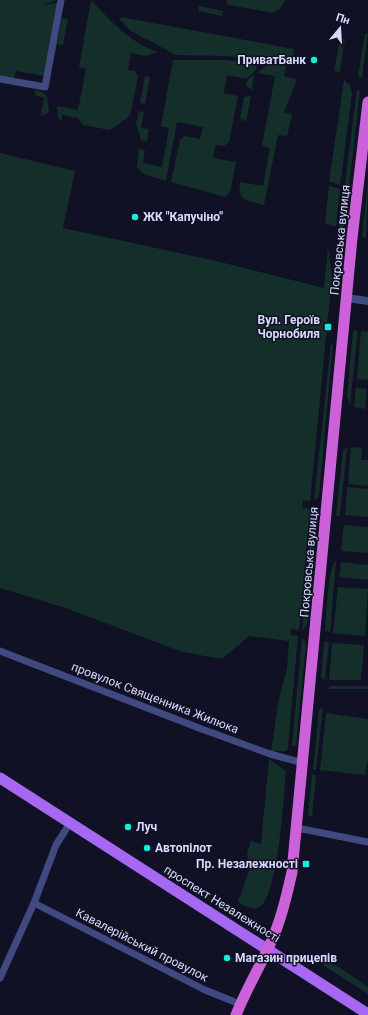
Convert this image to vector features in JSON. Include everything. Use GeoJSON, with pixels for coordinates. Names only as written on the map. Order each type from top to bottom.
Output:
{"type":"FeatureCollection","features":[{"type":"Feature","properties":{"kind":"highway","name":"Покровська вулиця"},"geometry":{"type":"LineString","coordinates":[[236,1015],[248,986],[268,949],[286,901],[292,872],[347,298],[368,102]]}},
{"type":"Feature","properties":{"kind":"main road","name":"проспект Незалежності"},"geometry":{"type":"LineString","coordinates":[[0,778],[368,1014]]}},
{"type":"Feature","properties":{"kind":"street"},"geometry":{"type":"LineString","coordinates":[[0,79],[45,88],[61,0]]}},
{"type":"Feature","properties":{"kind":"street"},"geometry":{"type":"LineString","coordinates":[[347,298],[368,301]]}},
{"type":"Feature","properties":{"kind":"street","name":"провулок Священника Жилюка"},"geometry":{"type":"LineString","coordinates":[[0,651],[199,728],[270,754],[303,763]]}},
{"type":"Feature","properties":{"kind":"street"},"geometry":{"type":"LineString","coordinates":[[0,978],[34,903],[56,845],[70,823]]}},
{"type":"Feature","properties":{"kind":"street"},"geometry":{"type":"LineString","coordinates":[[297,828],[368,842]]}},
{"type":"Feature","properties":{"kind":"street","name":"Кавалерійський провулок"},"geometry":{"type":"LineString","coordinates":[[34,903],[205,990],[240,1004]]}},
{"type":"Feature","properties":{"kind":"green space"},"geometry":{"type":"Polygon","coordinates":[[[0,0],[56,0],[43,5],[58,3],[45,76],[16,71],[14,79],[0,77],[0,0]]]}},
{"type":"Feature","properties":{"kind":"green space"},"geometry":{"type":"Polygon","coordinates":[[[91,0],[106,16],[130,37],[158,52],[146,56],[131,53],[128,70],[135,71],[138,76],[130,116],[110,130],[83,125],[78,118],[62,115],[61,122],[58,117],[57,106],[78,110],[86,69],[79,67],[91,0]]]}},
{"type":"Feature","properties":{"kind":"green space"},"geometry":{"type":"Polygon","coordinates":[[[227,0],[285,0],[279,10],[273,13],[229,5],[227,0]]]}},
{"type":"Feature","properties":{"kind":"green space"},"geometry":{"type":"Polygon","coordinates":[[[199,6],[223,11],[222,16],[198,11],[199,6]]]}},
{"type":"Feature","properties":{"kind":"green space"},"geometry":{"type":"Polygon","coordinates":[[[121,17],[294,49],[292,60],[287,62],[227,56],[176,55],[131,31],[120,20],[121,17]]]}},
{"type":"Feature","properties":{"kind":"green space"},"geometry":{"type":"Polygon","coordinates":[[[62,18],[68,19],[63,45],[57,44],[62,18]]]}},
{"type":"Feature","properties":{"kind":"green space"},"geometry":{"type":"Polygon","coordinates":[[[365,33],[368,34],[362,78],[358,76],[365,33]]]}},
{"type":"Feature","properties":{"kind":"green space"},"geometry":{"type":"Polygon","coordinates":[[[340,38],[345,39],[340,72],[334,71],[340,38]]]}},
{"type":"Feature","properties":{"kind":"green space"},"geometry":{"type":"Polygon","coordinates":[[[173,60],[227,60],[257,63],[256,70],[246,79],[227,75],[224,93],[238,96],[229,142],[224,146],[216,145],[213,158],[236,162],[230,192],[225,197],[171,182],[180,140],[185,136],[200,139],[203,127],[177,122],[166,181],[144,174],[137,167],[139,149],[145,150],[143,163],[162,167],[169,128],[161,126],[173,60]]]}},
{"type":"Feature","properties":{"kind":"green space"},"geometry":{"type":"Polygon","coordinates":[[[269,64],[286,66],[284,76],[297,79],[284,112],[292,115],[287,136],[278,135],[264,205],[249,201],[242,197],[240,193],[240,182],[263,186],[270,148],[262,146],[275,76],[257,73],[254,75],[252,90],[246,86],[248,79],[269,64]]]}},
{"type":"Feature","properties":{"kind":"green space"},"geometry":{"type":"Polygon","coordinates":[[[145,76],[150,77],[145,104],[140,103],[145,76]]]}},
{"type":"Feature","properties":{"kind":"green space"},"geometry":{"type":"Polygon","coordinates":[[[344,80],[350,85],[352,94],[340,185],[329,181],[344,80]]]}},
{"type":"Feature","properties":{"kind":"green space"},"geometry":{"type":"Polygon","coordinates":[[[35,90],[43,92],[47,97],[49,112],[45,115],[41,115],[44,98],[35,95],[35,90]]]}},
{"type":"Feature","properties":{"kind":"green space"},"geometry":{"type":"Polygon","coordinates":[[[357,90],[360,91],[344,231],[339,229],[357,90]]]}},
{"type":"Feature","properties":{"kind":"green space"},"geometry":{"type":"Polygon","coordinates":[[[251,96],[246,122],[240,118],[244,97],[251,96]]]}},
{"type":"Feature","properties":{"kind":"green space"},"geometry":{"type":"Polygon","coordinates":[[[139,111],[144,112],[141,128],[149,129],[147,141],[141,140],[136,124],[139,111]]]}},
{"type":"Feature","properties":{"kind":"green space"},"geometry":{"type":"Polygon","coordinates":[[[0,153],[75,171],[63,228],[216,261],[324,288],[328,247],[332,276],[310,501],[303,500],[302,507],[310,509],[299,630],[291,629],[290,635],[298,636],[288,748],[286,751],[271,751],[279,698],[287,669],[289,641],[249,636],[222,659],[182,652],[66,608],[0,588],[0,153]]]}},
{"type":"Feature","properties":{"kind":"green space"},"geometry":{"type":"Polygon","coordinates":[[[368,181],[366,238],[362,237],[368,181]]]}},
{"type":"Feature","properties":{"kind":"green space"},"geometry":{"type":"Polygon","coordinates":[[[329,186],[340,189],[336,227],[325,223],[329,186]]]}},
{"type":"Feature","properties":{"kind":"green space"},"geometry":{"type":"Polygon","coordinates":[[[353,330],[358,331],[350,404],[347,397],[353,330]]]}},
{"type":"Feature","properties":{"kind":"green space"},"geometry":{"type":"Polygon","coordinates":[[[361,331],[368,332],[368,380],[357,379],[361,331]]]}},
{"type":"Feature","properties":{"kind":"green space"},"geometry":{"type":"Polygon","coordinates":[[[331,343],[333,344],[319,496],[314,501],[331,343]]]}},
{"type":"Feature","properties":{"kind":"green space"},"geometry":{"type":"Polygon","coordinates":[[[356,387],[367,389],[365,409],[354,407],[356,387]]]}},
{"type":"Feature","properties":{"kind":"green space"},"geometry":{"type":"Polygon","coordinates":[[[347,447],[340,516],[336,516],[343,451],[347,447]]]}},
{"type":"Feature","properties":{"kind":"green space"},"geometry":{"type":"Polygon","coordinates":[[[351,447],[362,448],[361,460],[368,460],[368,486],[348,484],[351,447]]]}},
{"type":"Feature","properties":{"kind":"green space"},"geometry":{"type":"Polygon","coordinates":[[[347,487],[368,489],[368,517],[345,515],[347,487]]]}},
{"type":"Feature","properties":{"kind":"green space"},"geometry":{"type":"Polygon","coordinates":[[[313,511],[317,517],[307,625],[302,631],[313,511]]]}},
{"type":"Feature","properties":{"kind":"green space"},"geometry":{"type":"Polygon","coordinates":[[[344,525],[368,527],[368,553],[341,551],[344,525]]]}},
{"type":"Feature","properties":{"kind":"green space"},"geometry":{"type":"Polygon","coordinates":[[[335,562],[330,632],[325,631],[326,616],[331,574],[335,562]]]}},
{"type":"Feature","properties":{"kind":"green space"},"geometry":{"type":"Polygon","coordinates":[[[341,562],[368,565],[368,580],[339,577],[341,562]]]}},
{"type":"Feature","properties":{"kind":"green space"},"geometry":{"type":"Polygon","coordinates":[[[338,587],[368,589],[365,636],[333,633],[338,587]]]}},
{"type":"Feature","properties":{"kind":"green space"},"geometry":{"type":"Polygon","coordinates":[[[302,637],[306,643],[296,746],[292,746],[302,637]]]}},
{"type":"Feature","properties":{"kind":"green space"},"geometry":{"type":"Polygon","coordinates":[[[324,642],[329,642],[325,680],[321,677],[324,642]]]}},
{"type":"Feature","properties":{"kind":"green space"},"geometry":{"type":"Polygon","coordinates":[[[332,643],[364,645],[361,680],[329,680],[332,643]]]}},
{"type":"Feature","properties":{"kind":"green space"},"geometry":{"type":"Polygon","coordinates":[[[329,686],[368,686],[368,689],[329,689],[329,686]]]}},
{"type":"Feature","properties":{"kind":"green space"},"geometry":{"type":"Polygon","coordinates":[[[323,708],[316,770],[313,770],[319,709],[323,708]]]}},
{"type":"Feature","properties":{"kind":"green space"},"geometry":{"type":"Polygon","coordinates":[[[326,713],[368,719],[368,759],[365,775],[320,770],[326,713]]]}},
{"type":"Feature","properties":{"kind":"green space"},"geometry":{"type":"Polygon","coordinates":[[[269,759],[286,771],[282,821],[272,883],[267,897],[261,906],[259,908],[253,908],[246,907],[238,902],[249,871],[247,854],[251,841],[261,844],[269,759]]]}},
{"type":"Feature","properties":{"kind":"green space"},"geometry":{"type":"Polygon","coordinates":[[[312,775],[316,775],[312,816],[308,816],[312,775]]]}},
{"type":"Feature","properties":{"kind":"green space"},"geometry":{"type":"Polygon","coordinates":[[[326,961],[339,967],[368,987],[368,994],[323,965],[326,961]]]}},
{"type":"Feature","properties":{"kind":"place","name":"ПриватБанк"},"geometry":{"type":"Point","coordinates":[314,60]}},
{"type":"Feature","properties":{"kind":"place","name":"ЖК \"Капучіно\""},"geometry":{"type":"Point","coordinates":[135,217]}},
{"type":"Feature","properties":{"kind":"place","name":"Вул. Героїв Чорнобиля"},"geometry":{"type":"Point","coordinates":[328,327]}},
{"type":"Feature","properties":{"kind":"place","name":"Луч"},"geometry":{"type":"Point","coordinates":[128,827]}},
{"type":"Feature","properties":{"kind":"place","name":"Автопілот"},"geometry":{"type":"Point","coordinates":[147,848]}},
{"type":"Feature","properties":{"kind":"place","name":"Пр. Незалежності"},"geometry":{"type":"Point","coordinates":[306,864]}},
{"type":"Feature","properties":{"kind":"place","name":"Магазин прицепів"},"geometry":{"type":"Point","coordinates":[227,958]}}]}
